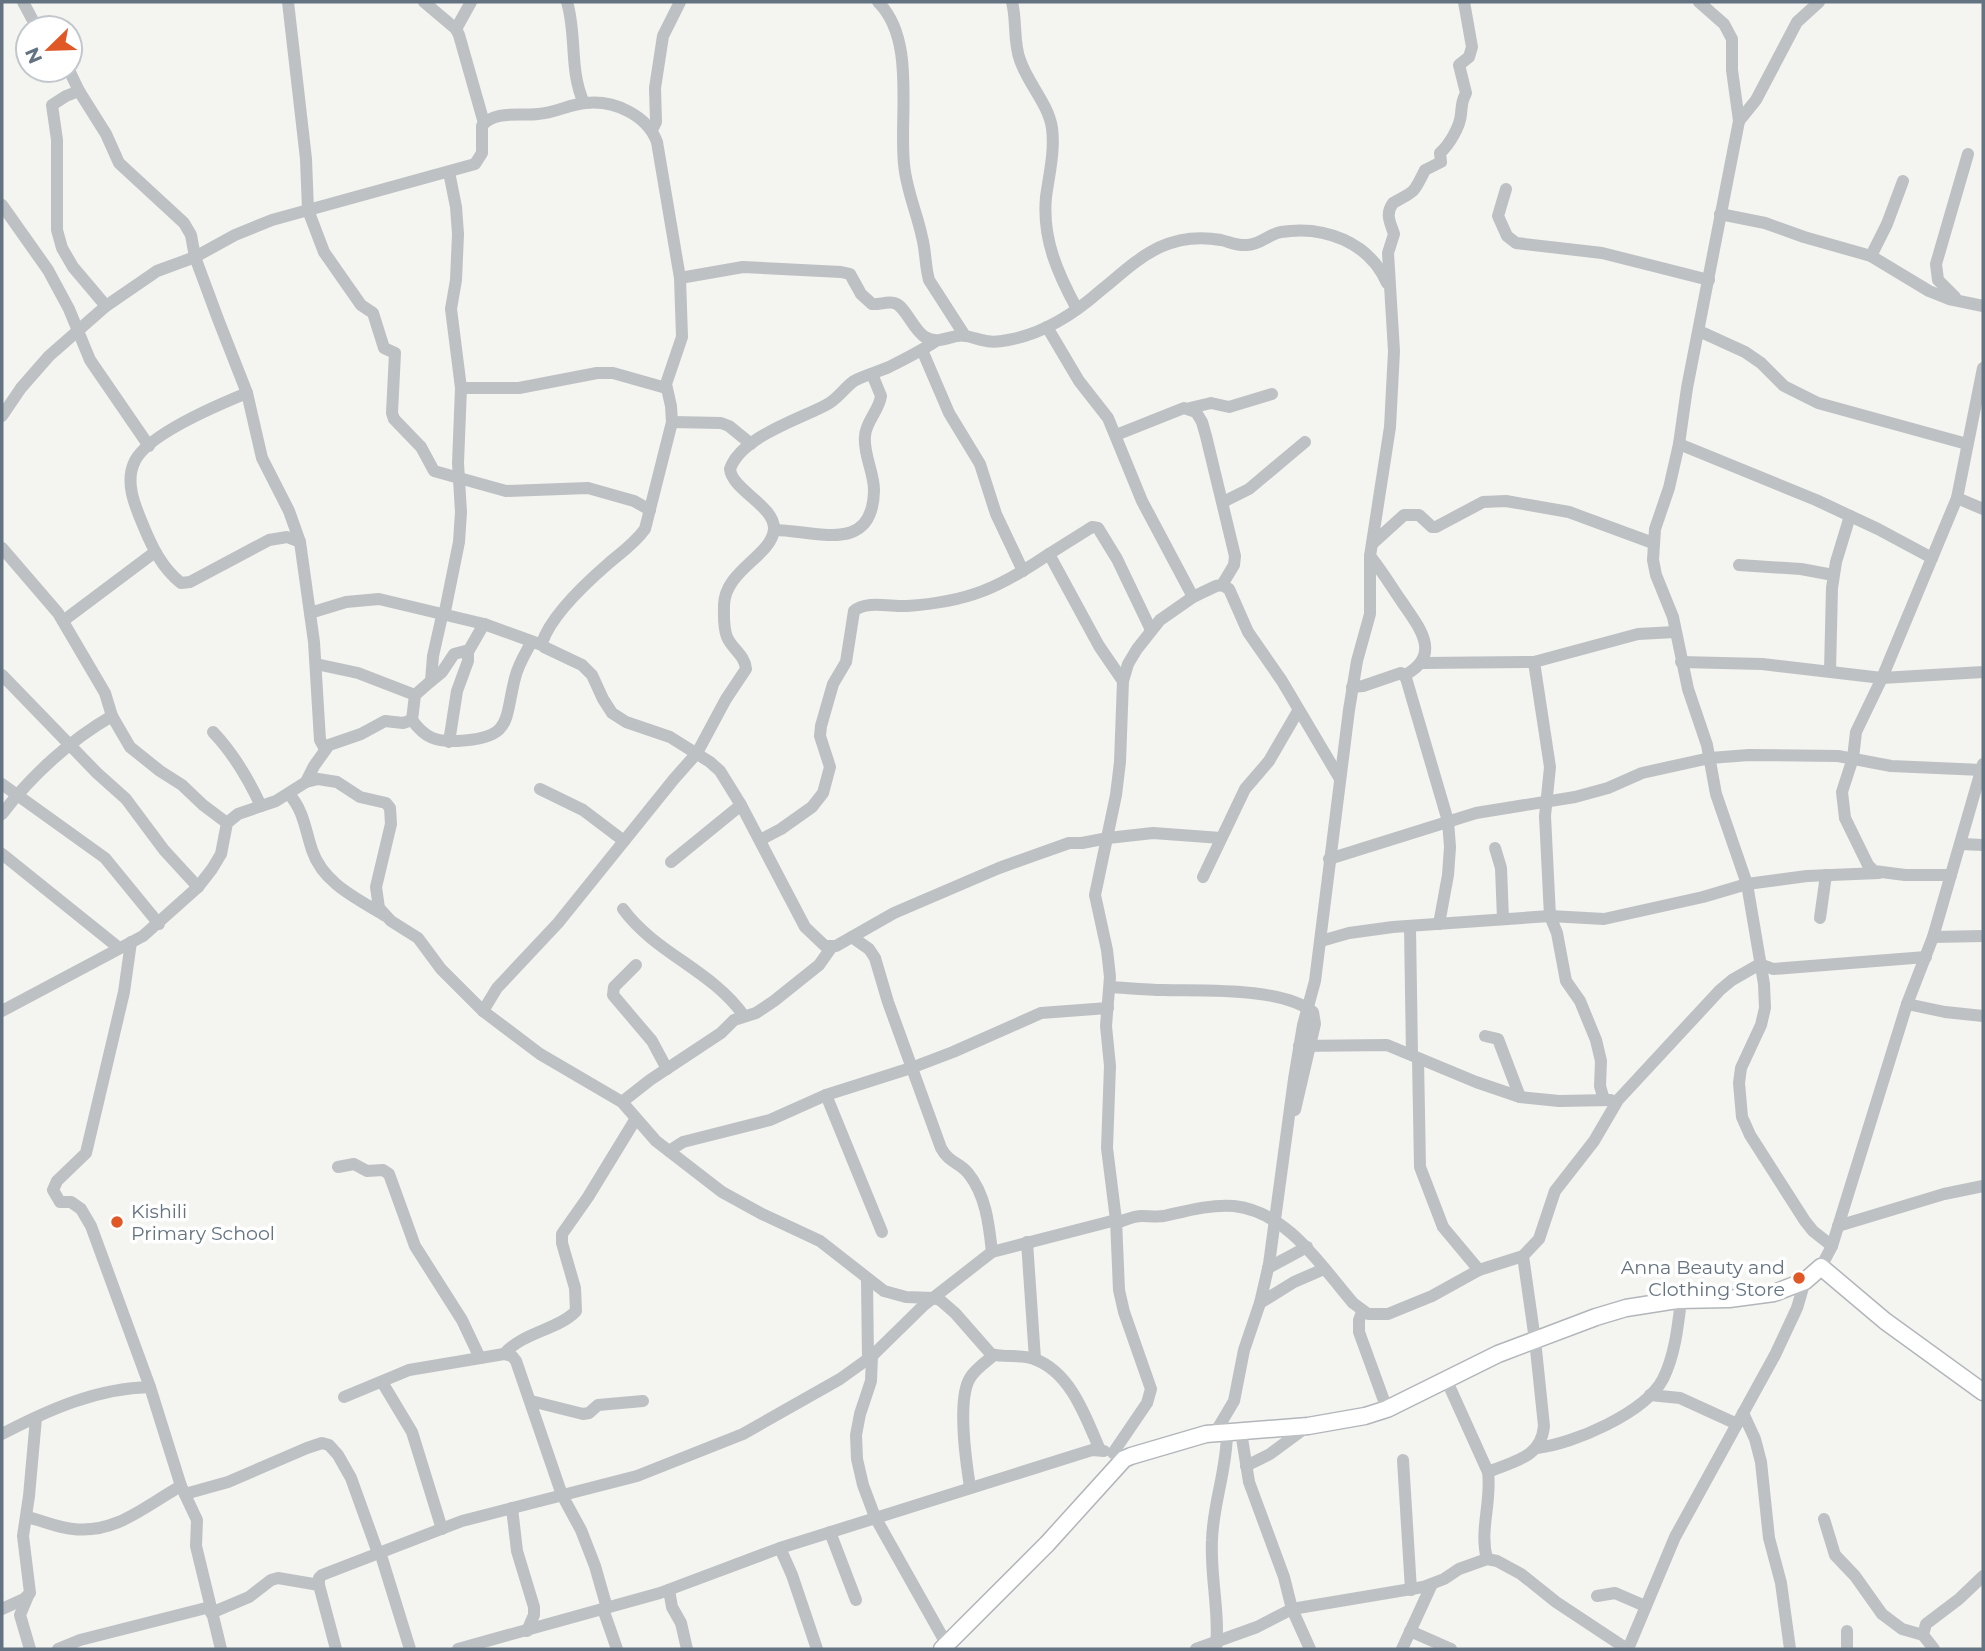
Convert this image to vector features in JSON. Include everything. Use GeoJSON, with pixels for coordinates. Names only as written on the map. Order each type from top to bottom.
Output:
{"type":"FeatureCollection","features":[{"type":"Feature","properties":{"kind":"main road"},"geometry":{"type":"LineString","coordinates":[[945,1647],[1048,1544],[1112,1454],[1228,1432],[1308,1426],[1365,1416],[1387,1409],[1498,1354],[1626,1308],[1681,1300],[1774,1293],[1805,1281],[1821,1267],[1885,1321],[1982,1390]]}},
{"type":"Feature","properties":{"kind":"street"},"geometry":{"type":"LineString","coordinates":[[288,2],[306,159],[308,210],[324,252],[359,303],[373,313],[384,348],[395,353],[391,408],[394,419],[421,447],[434,471],[506,491],[589,488],[634,501],[650,510]]}},
{"type":"Feature","properties":{"kind":"street"},"geometry":{"type":"LineString","coordinates":[[2,416],[7,399],[49,356],[106,306],[156,271],[195,257],[235,235],[272,220],[475,164],[482,153],[481,130],[484,122],[456,29],[424,2]]}},
{"type":"Feature","properties":{"kind":"street"},"geometry":{"type":"LineString","coordinates":[[456,29],[471,2]]}},
{"type":"Feature","properties":{"kind":"street"},"geometry":{"type":"LineString","coordinates":[[567,2],[571,18],[575,76],[584,103]]}},
{"type":"Feature","properties":{"kind":"street"},"geometry":{"type":"LineString","coordinates":[[652,130],[656,122],[655,88],[663,36],[680,2]]}},
{"type":"Feature","properties":{"kind":"street"},"geometry":{"type":"LineString","coordinates":[[878,2],[890,16],[901,55],[904,164],[923,239],[926,270],[929,280],[965,335]]}},
{"type":"Feature","properties":{"kind":"street"},"geometry":{"type":"LineString","coordinates":[[1012,2],[1018,55],[1049,114],[1052,129],[1045,230],[1059,272],[1077,309]]}},
{"type":"Feature","properties":{"kind":"street"},"geometry":{"type":"LineString","coordinates":[[1307,1007],[1315,981],[1321,941],[1352,687],[1370,614],[1371,550],[1390,427],[1394,340],[1388,248],[1394,233],[1388,219],[1390,207],[1418,187],[1425,170],[1441,162],[1440,153],[1451,142],[1461,118],[1460,104],[1466,93],[1459,65],[1469,57],[1472,47],[1464,2]]}},
{"type":"Feature","properties":{"kind":"street"},"geometry":{"type":"LineString","coordinates":[[1699,2],[1714,13],[1730,32],[1739,121],[1679,444],[1653,542],[1656,575],[1673,617],[1681,662],[1710,758],[1716,794],[1747,884],[1765,984],[1765,1007],[1760,1025],[1741,1068],[1739,1083],[1742,1117],[1750,1135],[1805,1221],[1832,1246]]}},
{"type":"Feature","properties":{"kind":"street"},"geometry":{"type":"LineString","coordinates":[[1739,121],[1756,100],[1797,22],[1819,2]]}},
{"type":"Feature","properties":{"kind":"street"},"geometry":{"type":"LineString","coordinates":[[76,84],[106,134],[119,163],[184,223],[191,235],[195,257],[247,393],[262,458],[289,511],[300,542],[316,664],[320,740],[325,749]]}},
{"type":"Feature","properties":{"kind":"street"},"geometry":{"type":"LineString","coordinates":[[79,91],[52,105],[57,140],[57,230],[62,248],[73,267],[106,306]]}},
{"type":"Feature","properties":{"kind":"street"},"geometry":{"type":"LineString","coordinates":[[468,651],[454,654],[442,673],[415,695],[412,720],[427,737],[449,742],[485,737],[503,727],[510,709],[515,676],[557,616],[593,578],[639,538],[645,529],[672,422],[666,388],[682,337],[680,278],[657,142],[652,130],[621,108],[584,103],[560,111],[503,115],[484,122]]}},
{"type":"Feature","properties":{"kind":"street"},"geometry":{"type":"LineString","coordinates":[[1964,303],[1941,285],[1936,264],[1968,154]]}},
{"type":"Feature","properties":{"kind":"street"},"geometry":{"type":"LineString","coordinates":[[431,681],[433,656],[459,542],[461,512],[461,388],[452,324],[457,234],[456,207],[449,172]]}},
{"type":"Feature","properties":{"kind":"street"},"geometry":{"type":"LineString","coordinates":[[1871,256],[1887,224],[1903,181]]}},
{"type":"Feature","properties":{"kind":"street"},"geometry":{"type":"LineString","coordinates":[[1506,188],[1498,216],[1507,236],[1516,243],[1602,253],[1709,280]]}},
{"type":"Feature","properties":{"kind":"street"},"geometry":{"type":"LineString","coordinates":[[2,205],[48,270],[69,309],[90,360],[149,446]]}},
{"type":"Feature","properties":{"kind":"street"},"geometry":{"type":"LineString","coordinates":[[1720,214],[1765,223],[1871,256],[1929,291],[1964,303],[1983,306]]}},
{"type":"Feature","properties":{"kind":"street"},"geometry":{"type":"LineString","coordinates":[[483,1011],[497,988],[558,923],[697,753],[726,699],[746,669],[745,662],[727,636],[724,602],[733,579],[764,547],[774,530],[765,511],[730,473],[735,459],[751,444],[830,403],[844,388],[936,341],[965,335],[980,341],[1010,340],[1047,327],[1077,309],[1139,259],[1179,239],[1197,237],[1250,246],[1282,232],[1322,232],[1353,245],[1377,265],[1390,294]]}},
{"type":"Feature","properties":{"kind":"street"},"geometry":{"type":"LineString","coordinates":[[680,278],[743,267],[850,274],[866,300],[872,304],[898,305],[915,329],[936,341]]}},
{"type":"Feature","properties":{"kind":"street"},"geometry":{"type":"LineString","coordinates":[[1047,327],[1079,381],[1108,418],[1138,494],[1193,597]]}},
{"type":"Feature","properties":{"kind":"street"},"geometry":{"type":"LineString","coordinates":[[1699,331],[1745,352],[1761,363],[1784,386],[1818,403],[1967,444]]}},
{"type":"Feature","properties":{"kind":"street"},"geometry":{"type":"LineString","coordinates":[[922,350],[953,420],[980,464],[996,514],[1023,571]]}},
{"type":"Feature","properties":{"kind":"street"},"geometry":{"type":"LineString","coordinates":[[1879,873],[1868,865],[1843,811],[1842,792],[1853,758],[1856,732],[1882,678],[1956,498],[1983,368]]}},
{"type":"Feature","properties":{"kind":"street"},"geometry":{"type":"LineString","coordinates":[[461,388],[519,388],[597,373],[621,374],[666,388]]}},
{"type":"Feature","properties":{"kind":"street"},"geometry":{"type":"LineString","coordinates":[[774,530],[794,530],[823,536],[838,535],[861,528],[869,519],[874,488],[864,436],[881,396],[872,374]]}},
{"type":"Feature","properties":{"kind":"street"},"geometry":{"type":"LineString","coordinates":[[247,393],[187,421],[138,455],[134,463],[131,491],[136,509],[155,552],[177,580],[186,583],[269,540],[287,537],[300,542]]}},
{"type":"Feature","properties":{"kind":"street"},"geometry":{"type":"LineString","coordinates":[[1116,435],[1159,416],[1211,403],[1229,407],[1272,394]]}},
{"type":"Feature","properties":{"kind":"street"},"geometry":{"type":"LineString","coordinates":[[1112,1454],[1147,1403],[1150,1393],[1148,1377],[1124,1312],[1119,1290],[1116,1222],[1107,1148],[1110,987],[1107,950],[1095,895],[1108,838],[1120,762],[1124,681],[1128,664],[1151,630],[1169,612],[1206,590],[1222,585],[1236,561],[1202,422],[1190,408]]}},
{"type":"Feature","properties":{"kind":"street"},"geometry":{"type":"LineString","coordinates":[[672,422],[729,426],[751,444]]}},
{"type":"Feature","properties":{"kind":"street"},"geometry":{"type":"LineString","coordinates":[[1223,502],[1249,489],[1304,442]]}},
{"type":"Feature","properties":{"kind":"street"},"geometry":{"type":"LineString","coordinates":[[1679,444],[1790,488],[1932,558]]}},
{"type":"Feature","properties":{"kind":"street"},"geometry":{"type":"LineString","coordinates":[[1956,498],[1983,509]]}},
{"type":"Feature","properties":{"kind":"street"},"geometry":{"type":"LineString","coordinates":[[1371,550],[1404,515],[1419,515],[1432,527],[1436,527],[1483,502],[1491,501],[1527,503],[1569,512],[1653,542]]}},
{"type":"Feature","properties":{"kind":"street"},"geometry":{"type":"LineString","coordinates":[[1830,671],[1833,575],[1850,516]]}},
{"type":"Feature","properties":{"kind":"street"},"geometry":{"type":"LineString","coordinates":[[760,840],[812,807],[823,793],[830,767],[820,736],[821,726],[833,684],[846,662],[854,611],[859,607],[871,604],[889,607],[936,604],[963,599],[1007,581],[1092,527],[1098,528],[1117,559],[1151,630]]}},
{"type":"Feature","properties":{"kind":"street"},"geometry":{"type":"LineString","coordinates":[[2,548],[63,621],[105,693],[112,716],[130,747],[182,785],[227,823]]}},
{"type":"Feature","properties":{"kind":"street"},"geometry":{"type":"LineString","coordinates":[[1371,550],[1418,622],[1425,648],[1422,663]]}},
{"type":"Feature","properties":{"kind":"street"},"geometry":{"type":"LineString","coordinates":[[63,621],[155,552]]}},
{"type":"Feature","properties":{"kind":"street"},"geometry":{"type":"LineString","coordinates":[[1049,554],[1099,646],[1124,681]]}},
{"type":"Feature","properties":{"kind":"street"},"geometry":{"type":"LineString","coordinates":[[1739,565],[1801,569],[1833,575]]}},
{"type":"Feature","properties":{"kind":"street"},"geometry":{"type":"LineString","coordinates":[[1222,585],[1234,595],[1248,632],[1282,681],[1340,779]]}},
{"type":"Feature","properties":{"kind":"street"},"geometry":{"type":"LineString","coordinates":[[310,613],[364,599],[379,599],[484,624],[582,665],[592,675],[612,712],[626,722],[670,737],[720,771],[741,804],[805,927],[818,941],[831,948]]}},
{"type":"Feature","properties":{"kind":"street"},"geometry":{"type":"LineString","coordinates":[[449,742],[457,691],[467,666],[468,651],[484,624]]}},
{"type":"Feature","properties":{"kind":"street"},"geometry":{"type":"LineString","coordinates":[[1352,687],[1398,674],[1405,675],[1422,663],[1534,663],[1638,634],[1675,632]]}},
{"type":"Feature","properties":{"kind":"street"},"geometry":{"type":"LineString","coordinates":[[1681,662],[1762,664],[1882,678],[1983,672]]}},
{"type":"Feature","properties":{"kind":"street"},"geometry":{"type":"LineString","coordinates":[[1534,663],[1550,767],[1546,803],[1550,916],[1566,981],[1580,1001],[1596,1040],[1601,1061],[1600,1086],[1604,1100]]}},
{"type":"Feature","properties":{"kind":"street"},"geometry":{"type":"LineString","coordinates":[[316,664],[358,673],[415,695]]}},
{"type":"Feature","properties":{"kind":"street"},"geometry":{"type":"LineString","coordinates":[[2,675],[97,773],[127,799],[164,850],[198,887]]}},
{"type":"Feature","properties":{"kind":"street"},"geometry":{"type":"LineString","coordinates":[[1405,675],[1448,821],[1448,875],[1439,924]]}},
{"type":"Feature","properties":{"kind":"street"},"geometry":{"type":"LineString","coordinates":[[1203,877],[1249,783],[1269,761],[1298,711]]}},
{"type":"Feature","properties":{"kind":"street"},"geometry":{"type":"LineString","coordinates":[[2,814],[16,796],[70,743],[112,716]]}},
{"type":"Feature","properties":{"kind":"street"},"geometry":{"type":"LineString","coordinates":[[306,782],[325,749],[332,743],[361,734],[385,721],[403,723],[412,720]]}},
{"type":"Feature","properties":{"kind":"street"},"geometry":{"type":"LineString","coordinates":[[213,732],[241,767],[261,806]]}},
{"type":"Feature","properties":{"kind":"street"},"geometry":{"type":"LineString","coordinates":[[1329,859],[1497,808],[1546,803],[1592,793],[1655,769],[1710,758],[1749,755],[1838,756],[1908,767],[1982,767],[1933,937],[1907,1004],[1832,1246],[1821,1267]]}},
{"type":"Feature","properties":{"kind":"street"},"geometry":{"type":"LineString","coordinates":[[227,823],[247,810],[289,794],[306,782],[318,779],[337,782],[360,797],[386,803],[390,808],[391,824],[376,887],[379,908],[384,915]]}},
{"type":"Feature","properties":{"kind":"street"},"geometry":{"type":"LineString","coordinates":[[2,784],[105,858],[159,923]]}},
{"type":"Feature","properties":{"kind":"street"},"geometry":{"type":"LineString","coordinates":[[540,789],[583,810],[624,841]]}},
{"type":"Feature","properties":{"kind":"street"},"geometry":{"type":"LineString","coordinates":[[289,794],[300,809],[312,851],[328,878],[418,938],[440,969],[483,1011],[540,1054],[622,1102],[635,1120],[669,1151],[722,1192],[820,1241],[884,1291],[897,1295],[933,1298],[946,1304],[994,1355],[1035,1359],[1064,1380],[1112,1454]]}},
{"type":"Feature","properties":{"kind":"street"},"geometry":{"type":"LineString","coordinates":[[671,862],[741,804]]}},
{"type":"Feature","properties":{"kind":"street"},"geometry":{"type":"LineString","coordinates":[[2,1011],[131,942],[159,923],[198,887],[218,861],[225,842],[227,823]]}},
{"type":"Feature","properties":{"kind":"street"},"geometry":{"type":"LineString","coordinates":[[622,1102],[722,1033],[734,1020],[756,1013],[774,1001],[819,965],[831,948],[894,913],[999,868],[1069,843],[1153,833],[1222,838]]}},
{"type":"Feature","properties":{"kind":"street"},"geometry":{"type":"LineString","coordinates":[[1961,844],[1983,845]]}},
{"type":"Feature","properties":{"kind":"street"},"geometry":{"type":"LineString","coordinates":[[1495,848],[1501,869],[1500,902],[1503,919]]}},
{"type":"Feature","properties":{"kind":"street"},"geometry":{"type":"LineString","coordinates":[[2,854],[119,947]]}},
{"type":"Feature","properties":{"kind":"street"},"geometry":{"type":"LineString","coordinates":[[1321,941],[1369,930],[1503,919],[1550,916],[1604,919],[1703,897],[1747,884],[1879,873],[1951,875]]}},
{"type":"Feature","properties":{"kind":"street"},"geometry":{"type":"LineString","coordinates":[[1820,918],[1826,876]]}},
{"type":"Feature","properties":{"kind":"street"},"geometry":{"type":"LineString","coordinates":[[623,909],[646,936],[701,973],[727,996],[744,1016]]}},
{"type":"Feature","properties":{"kind":"street"},"geometry":{"type":"LineString","coordinates":[[1410,927],[1420,1167],[1443,1227],[1479,1270]]}},
{"type":"Feature","properties":{"kind":"street"},"geometry":{"type":"LineString","coordinates":[[1933,937],[1983,936]]}},
{"type":"Feature","properties":{"kind":"street"},"geometry":{"type":"LineString","coordinates":[[852,937],[869,949],[875,958],[911,1068],[947,1159],[968,1173],[980,1194],[988,1222],[992,1252]]}},
{"type":"Feature","properties":{"kind":"street"},"geometry":{"type":"LineString","coordinates":[[131,942],[124,992],[86,1153],[57,1181],[53,1189],[60,1202],[71,1202],[86,1216],[150,1387],[183,1490],[197,1520],[196,1546],[221,1649]]}},
{"type":"Feature","properties":{"kind":"street"},"geometry":{"type":"LineString","coordinates":[[1760,964],[1773,970],[1926,957]]}},
{"type":"Feature","properties":{"kind":"street"},"geometry":{"type":"LineString","coordinates":[[336,1649],[319,1585],[322,1575],[462,1521],[638,1476],[743,1434],[829,1385],[870,1357],[933,1298],[992,1252],[1140,1216],[1161,1216],[1232,1206],[1275,1222],[1298,1238],[1362,1312],[1376,1316],[1409,1307],[1479,1270],[1523,1256],[1539,1239],[1555,1191],[1594,1141],[1618,1100],[1720,990],[1739,975],[1760,964]]}},
{"type":"Feature","properties":{"kind":"street"},"geometry":{"type":"LineString","coordinates":[[636,965],[614,987],[613,995],[652,1041],[667,1069]]}},
{"type":"Feature","properties":{"kind":"street"},"geometry":{"type":"LineString","coordinates":[[1110,987],[1207,990],[1271,996],[1307,1007],[1315,1017],[1305,1046],[1300,1097],[1287,1127],[1261,1303],[1244,1350],[1228,1432],[1225,1467],[1212,1537],[1219,1618],[1217,1646]]}},
{"type":"Feature","properties":{"kind":"street"},"geometry":{"type":"LineString","coordinates":[[1907,1004],[1983,1016]]}},
{"type":"Feature","properties":{"kind":"street"},"geometry":{"type":"LineString","coordinates":[[669,1151],[690,1140],[770,1120],[826,1095],[911,1068],[1041,1013],[1051,1010],[1108,1008]]}},
{"type":"Feature","properties":{"kind":"street"},"geometry":{"type":"LineString","coordinates":[[1485,1036],[1499,1039],[1509,1074],[1520,1097]]}},
{"type":"Feature","properties":{"kind":"street"},"geometry":{"type":"LineString","coordinates":[[1305,1046],[1387,1045],[1520,1097],[1559,1101],[1618,1100]]}},
{"type":"Feature","properties":{"kind":"street"},"geometry":{"type":"LineString","coordinates":[[826,1095],[881,1232]]}},
{"type":"Feature","properties":{"kind":"street"},"geometry":{"type":"LineString","coordinates":[[504,1354],[519,1341],[569,1318],[576,1311],[575,1288],[562,1243],[562,1234],[635,1120]]}},
{"type":"Feature","properties":{"kind":"street"},"geometry":{"type":"LineString","coordinates":[[338,1167],[354,1164],[367,1171],[383,1170],[390,1174],[415,1246],[462,1320],[480,1358]]}},
{"type":"Feature","properties":{"kind":"street"},"geometry":{"type":"LineString","coordinates":[[1838,1226],[1944,1194],[1983,1186]]}},
{"type":"Feature","properties":{"kind":"street"},"geometry":{"type":"LineString","coordinates":[[1027,1242],[1035,1359]]}},
{"type":"Feature","properties":{"kind":"street"},"geometry":{"type":"LineString","coordinates":[[1268,1268],[1307,1247]]}},
{"type":"Feature","properties":{"kind":"street"},"geometry":{"type":"LineString","coordinates":[[1488,1472],[1532,1453],[1543,1437],[1535,1340],[1523,1256]]}},
{"type":"Feature","properties":{"kind":"street"},"geometry":{"type":"LineString","coordinates":[[1261,1303],[1294,1282],[1324,1269]]}},
{"type":"Feature","properties":{"kind":"street"},"geometry":{"type":"LineString","coordinates":[[867,1280],[871,1381],[856,1435],[857,1459],[875,1517],[945,1647]]}},
{"type":"Feature","properties":{"kind":"street"},"geometry":{"type":"LineString","coordinates":[[1196,1649],[1217,1646],[1292,1609],[1410,1590],[1432,1584],[1459,1569],[1487,1559],[1497,1561],[1521,1574],[1556,1602],[1628,1649],[1675,1537],[1775,1355],[1797,1308],[1805,1281]]}},
{"type":"Feature","properties":{"kind":"street"},"geometry":{"type":"LineString","coordinates":[[1537,1448],[1553,1446],[1610,1422],[1650,1395],[1664,1378],[1678,1330],[1681,1300]]}},
{"type":"Feature","properties":{"kind":"street"},"geometry":{"type":"LineString","coordinates":[[1362,1312],[1359,1332],[1387,1409]]}},
{"type":"Feature","properties":{"kind":"street"},"geometry":{"type":"LineString","coordinates":[[344,1397],[409,1370],[504,1354],[512,1356],[531,1401],[562,1495],[595,1566],[617,1649]]}},
{"type":"Feature","properties":{"kind":"street"},"geometry":{"type":"LineString","coordinates":[[970,1487],[964,1431],[966,1388],[970,1378],[994,1355]]}},
{"type":"Feature","properties":{"kind":"street"},"geometry":{"type":"LineString","coordinates":[[1447,1379],[1488,1472],[1490,1485],[1484,1535],[1487,1559]]}},
{"type":"Feature","properties":{"kind":"street"},"geometry":{"type":"LineString","coordinates":[[382,1382],[415,1439],[442,1529]]}},
{"type":"Feature","properties":{"kind":"street"},"geometry":{"type":"LineString","coordinates":[[2,1434],[101,1393],[124,1388],[150,1387]]}},
{"type":"Feature","properties":{"kind":"street"},"geometry":{"type":"LineString","coordinates":[[1650,1395],[1680,1398],[1740,1418],[1755,1439],[1761,1462],[1769,1538],[1781,1583],[1790,1649]]}},
{"type":"Feature","properties":{"kind":"street"},"geometry":{"type":"LineString","coordinates":[[531,1401],[586,1414],[598,1405],[643,1401]]}},
{"type":"Feature","properties":{"kind":"street"},"geometry":{"type":"LineString","coordinates":[[30,1649],[20,1615],[29,1596],[30,1579],[23,1547],[36,1418]]}},
{"type":"Feature","properties":{"kind":"street"},"geometry":{"type":"LineString","coordinates":[[1246,1466],[1270,1454],[1308,1426]]}},
{"type":"Feature","properties":{"kind":"street"},"geometry":{"type":"LineString","coordinates":[[1228,1432],[1246,1466],[1249,1482],[1284,1577],[1292,1609],[1310,1649]]}},
{"type":"Feature","properties":{"kind":"street"},"geometry":{"type":"LineString","coordinates":[[26,1517],[71,1529],[108,1528],[183,1490],[228,1482],[307,1448],[322,1443],[329,1445],[351,1478],[379,1552],[410,1649]]}},
{"type":"Feature","properties":{"kind":"street"},"geometry":{"type":"LineString","coordinates":[[458,1649],[527,1632],[669,1590],[780,1548],[1093,1450],[1112,1454]]}},
{"type":"Feature","properties":{"kind":"street"},"geometry":{"type":"LineString","coordinates":[[1403,1460],[1410,1590],[1419,1612]]}},
{"type":"Feature","properties":{"kind":"street"},"geometry":{"type":"LineString","coordinates":[[512,1508],[517,1551],[534,1607],[534,1615],[527,1632]]}},
{"type":"Feature","properties":{"kind":"street"},"geometry":{"type":"LineString","coordinates":[[1824,1519],[1835,1555],[1855,1576],[1882,1614],[1902,1629],[1923,1635],[1934,1649]]}},
{"type":"Feature","properties":{"kind":"street"},"geometry":{"type":"LineString","coordinates":[[830,1532],[856,1600]]}},
{"type":"Feature","properties":{"kind":"street"},"geometry":{"type":"LineString","coordinates":[[780,1548],[793,1575],[817,1649]]}},
{"type":"Feature","properties":{"kind":"street"},"geometry":{"type":"LineString","coordinates":[[1923,1635],[1926,1624],[1959,1599],[1983,1576]]}},
{"type":"Feature","properties":{"kind":"street"},"geometry":{"type":"LineString","coordinates":[[58,1649],[80,1640],[211,1610],[249,1597],[271,1580],[278,1578],[319,1585]]}},
{"type":"Feature","properties":{"kind":"street"},"geometry":{"type":"LineString","coordinates":[[1402,1649],[1432,1584]]}},
{"type":"Feature","properties":{"kind":"street"},"geometry":{"type":"LineString","coordinates":[[669,1590],[687,1649]]}},
{"type":"Feature","properties":{"kind":"street"},"geometry":{"type":"LineString","coordinates":[[1597,1596],[1615,1593],[1645,1606]]}},
{"type":"Feature","properties":{"kind":"street"},"geometry":{"type":"LineString","coordinates":[[2,1609],[29,1596]]}},
{"type":"Feature","properties":{"kind":"street"},"geometry":{"type":"LineString","coordinates":[[1410,1631],[1451,1649]]}},
{"type":"Feature","properties":{"kind":"street"},"geometry":{"type":"LineString","coordinates":[[1847,1631],[1847,1649]]}},
{"type":"Feature","properties":{"kind":"place","name":"Kishili Primary School"},"geometry":{"type":"Point","coordinates":[117,1222]}},
{"type":"Feature","properties":{"kind":"place","name":"Anna Beauty and Clothing Store"},"geometry":{"type":"Point","coordinates":[1799,1278]}}]}
